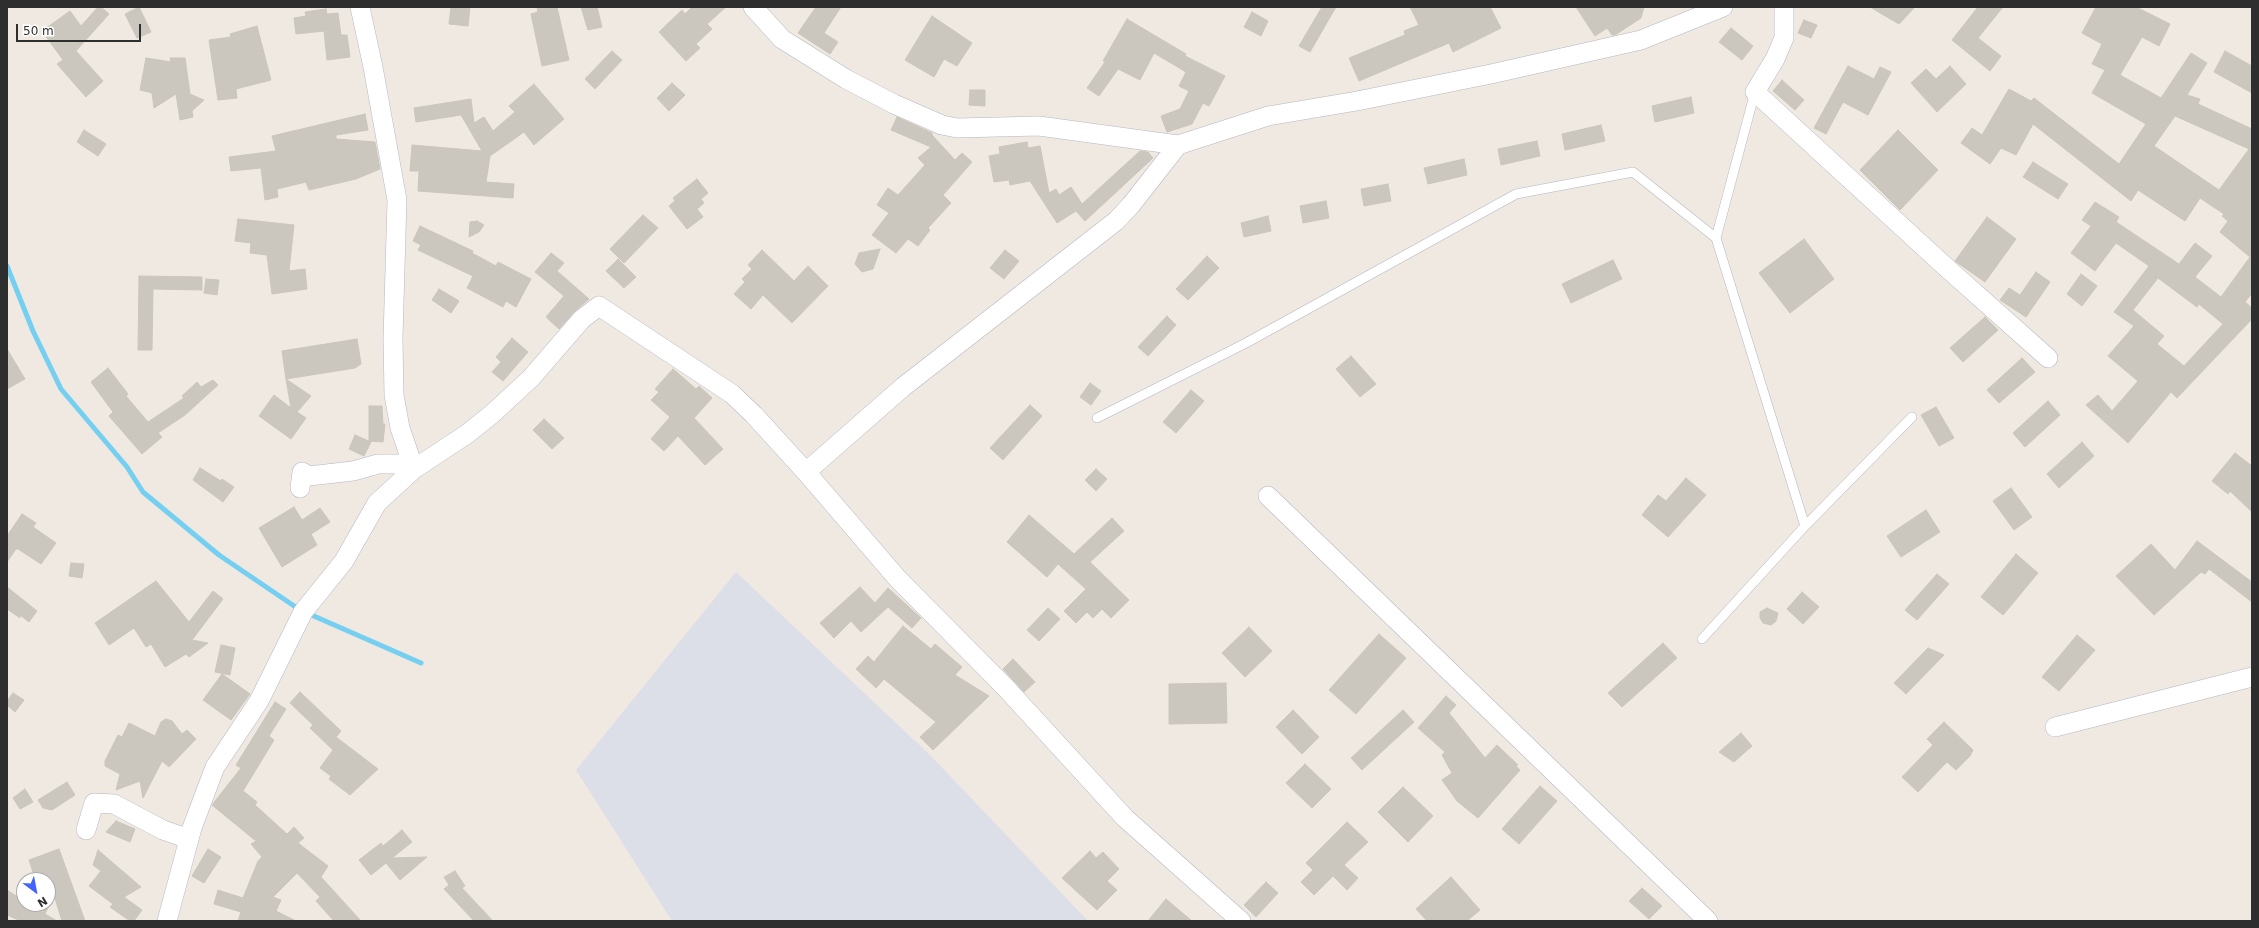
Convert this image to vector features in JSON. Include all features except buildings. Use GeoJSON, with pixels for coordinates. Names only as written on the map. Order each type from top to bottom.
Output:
{"type":"FeatureCollection","features":[{"type":"Feature","properties":{"kind":"street"},"geometry":{"type":"LineString","coordinates":[[360,7],[373,67],[397,200],[393,331],[394,395],[400,428],[412,471]]}},
{"type":"Feature","properties":{"kind":"street"},"geometry":{"type":"LineString","coordinates":[[753,7],[782,39],[794,47],[846,79],[894,104],[942,125],[957,128],[1039,126],[1178,145],[1268,116],[1357,101],[1492,74],[1641,40],[1722,7]]}},
{"type":"Feature","properties":{"kind":"street"},"geometry":{"type":"LineString","coordinates":[[1784,7],[1784,38],[1775,59],[1755,92],[1948,269],[2048,358]]}},
{"type":"Feature","properties":{"kind":"street"},"geometry":{"type":"LineString","coordinates":[[806,472],[902,387],[1116,220],[1131,205],[1178,145]]}},
{"type":"Feature","properties":{"kind":"street"},"geometry":{"type":"LineString","coordinates":[[167,921],[189,839],[199,807],[215,767],[259,701],[303,612],[344,561],[377,503],[412,471],[467,434],[492,414],[531,378],[582,319],[599,306],[732,394],[754,415],[806,472],[897,578],[1005,686],[1126,818],[1241,921]]}},
{"type":"Feature","properties":{"kind":"street"},"geometry":{"type":"LineString","coordinates":[[300,488],[302,472],[309,476],[353,471],[378,464],[399,464],[412,471]]}},
{"type":"Feature","properties":{"kind":"street"},"geometry":{"type":"LineString","coordinates":[[1268,496],[1708,921]]}},
{"type":"Feature","properties":{"kind":"street"},"geometry":{"type":"LineString","coordinates":[[2055,728],[2252,677]]}},
{"type":"Feature","properties":{"kind":"street"},"geometry":{"type":"LineString","coordinates":[[86,830],[94,803],[114,804],[164,830],[189,839]]}},
{"type":"Feature","properties":{"kind":"lane"},"geometry":{"type":"LineString","coordinates":[[1755,92],[1716,238],[1805,526]]}},
{"type":"Feature","properties":{"kind":"lane"},"geometry":{"type":"LineString","coordinates":[[1097,418],[1246,343],[1516,194],[1633,172],[1716,238]]}},
{"type":"Feature","properties":{"kind":"lane"},"geometry":{"type":"LineString","coordinates":[[1702,640],[1805,526],[1912,417]]}},
{"type":"Feature","properties":{"kind":"shaded area"},"geometry":{"type":"Polygon","coordinates":[[[736,572],[932,757],[1088,921],[672,921],[576,770],[736,572]]]}},
{"type":"Feature","properties":{"kind":"waterway"},"geometry":{"type":"LineString","coordinates":[[7,266],[33,331],[61,389],[127,467],[143,492],[219,555],[300,610]]}},
{"type":"Feature","properties":{"kind":"waterway"},"geometry":{"type":"LineString","coordinates":[[307,613],[421,663]]}}]}
